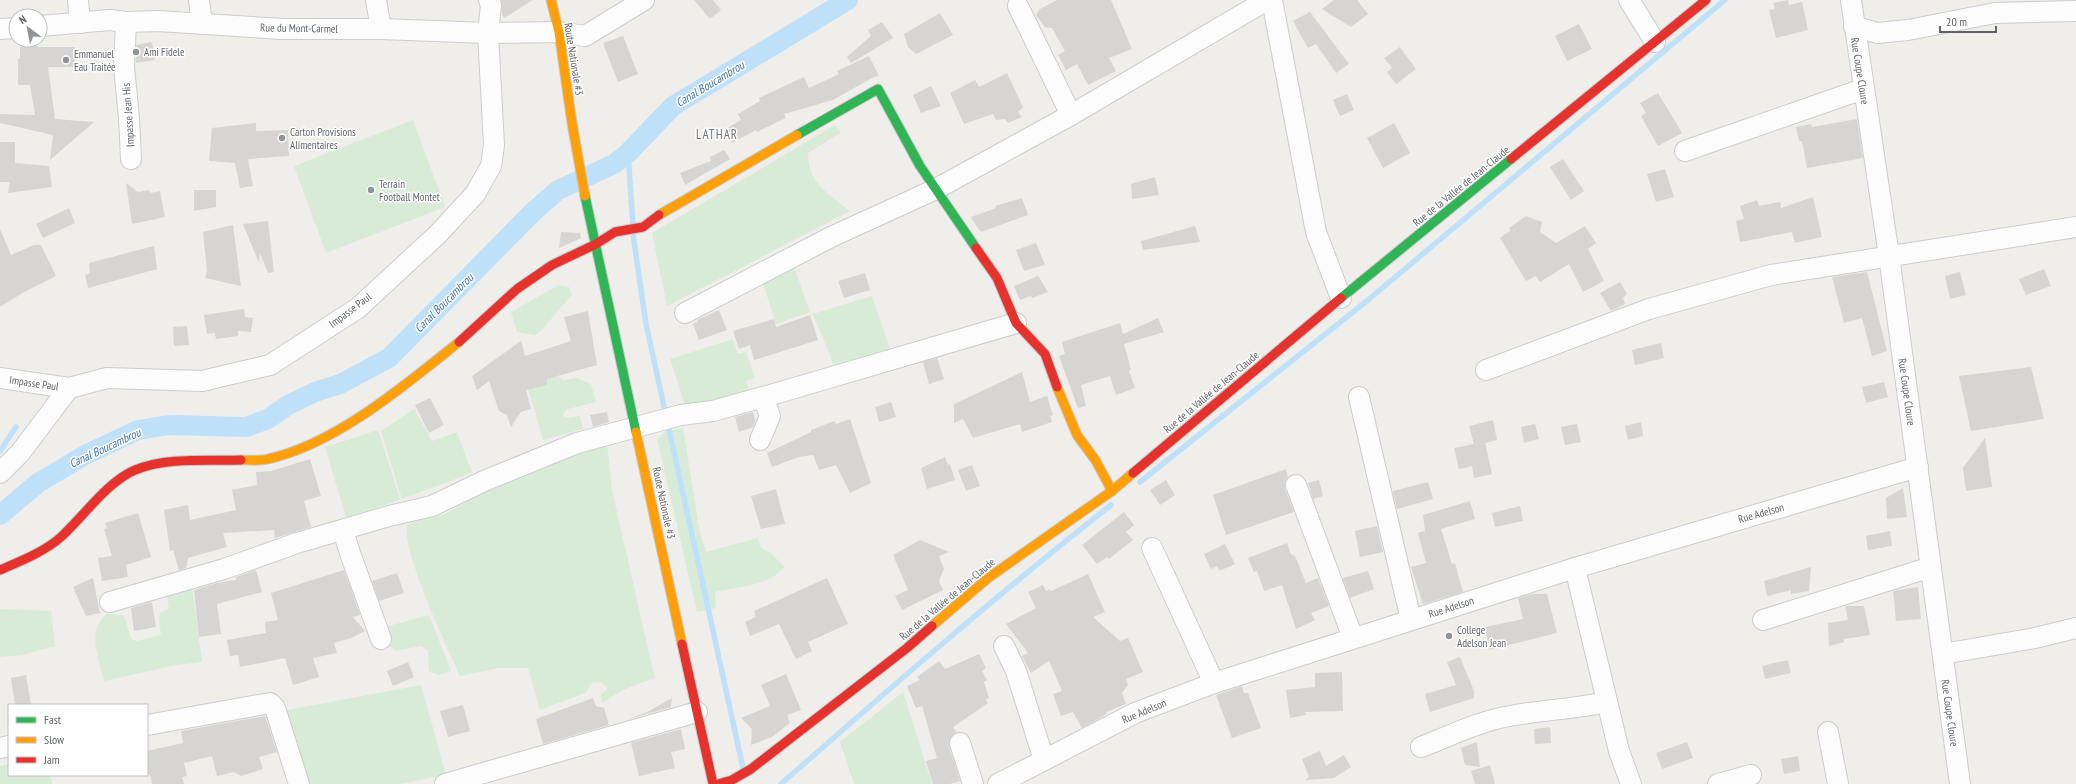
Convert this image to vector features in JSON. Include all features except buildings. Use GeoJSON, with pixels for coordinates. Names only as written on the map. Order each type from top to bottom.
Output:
{"type":"FeatureCollection","features":[{"type":"Feature","properties":{"kind":"street"},"geometry":{"type":"LineString","coordinates":[[78,0],[80,23]]}},
{"type":"Feature","properties":{"kind":"street"},"geometry":{"type":"LineString","coordinates":[[199,0],[202,24]]}},
{"type":"Feature","properties":{"kind":"street"},"geometry":{"type":"LineString","coordinates":[[376,0],[381,29]]}},
{"type":"Feature","properties":{"kind":"street","name":"Impasse Paul"},"geometry":{"type":"LineString","coordinates":[[0,378],[69,388],[107,378],[202,380],[270,365],[358,308],[438,234],[475,194],[491,166],[494,145],[488,34],[491,5],[489,0]]}},
{"type":"Feature","properties":{"kind":"street","name":"Route Nationale #3"},"geometry":{"type":"LineString","coordinates":[[551,0],[559,32],[572,123],[591,226],[713,784]]}},
{"type":"Feature","properties":{"kind":"street","name":"Rue du Mont-Carmel"},"geometry":{"type":"LineString","coordinates":[[48,25],[110,20],[126,22],[158,21],[282,29],[381,29],[488,34],[559,32],[585,36],[644,0]]}},
{"type":"Feature","properties":{"kind":"street"},"geometry":{"type":"LineString","coordinates":[[685,313],[831,237],[936,189],[1071,115],[1267,0]]}},
{"type":"Feature","properties":{"kind":"street"},"geometry":{"type":"LineString","coordinates":[[1272,0],[1316,232],[1341,298]]}},
{"type":"Feature","properties":{"kind":"street"},"geometry":{"type":"LineString","coordinates":[[1629,0],[1655,42]]}},
{"type":"Feature","properties":{"kind":"street","name":"Rue de la Vallée de Jean-Claude"},"geometry":{"type":"LineString","coordinates":[[718,784],[732,780],[751,769],[907,648],[988,578],[1112,491],[1341,298],[1706,0]]}},
{"type":"Feature","properties":{"kind":"street","name":"Rue Coupe Cloure"},"geometry":{"type":"LineString","coordinates":[[1851,0],[1889,256],[1960,784]]}},
{"type":"Feature","properties":{"kind":"street"},"geometry":{"type":"LineString","coordinates":[[1018,6],[1071,115]]}},
{"type":"Feature","properties":{"kind":"street"},"geometry":{"type":"LineString","coordinates":[[1854,26],[1877,33],[1908,30],[1995,13],[2076,11]]}},
{"type":"Feature","properties":{"kind":"street","name":"Impasse Jean His"},"geometry":{"type":"LineString","coordinates":[[126,22],[124,67],[129,118],[130,159]]}},
{"type":"Feature","properties":{"kind":"street"},"geometry":{"type":"LineString","coordinates":[[0,570],[36,554],[60,538],[112,486],[123,477],[136,470],[178,462],[267,459],[299,449],[355,420],[382,402],[461,340],[517,289],[552,265],[596,244],[615,232],[643,227],[675,205],[878,89],[920,166],[997,278],[1016,323],[1045,354],[1064,408],[1077,435],[1096,461],[1112,491]]}},
{"type":"Feature","properties":{"kind":"street"},"geometry":{"type":"LineString","coordinates":[[1685,151],[1863,89]]}},
{"type":"Feature","properties":{"kind":"street"},"geometry":{"type":"LineString","coordinates":[[1486,370],[1656,307],[1771,274],[2076,227]]}},
{"type":"Feature","properties":{"kind":"street"},"geometry":{"type":"LineString","coordinates":[[110,602],[224,569],[297,543],[343,531],[389,516],[432,506],[484,481],[577,443],[681,415],[713,411],[1016,323]]}},
{"type":"Feature","properties":{"kind":"street"},"geometry":{"type":"LineString","coordinates":[[0,473],[20,453],[69,388]]}},
{"type":"Feature","properties":{"kind":"street"},"geometry":{"type":"LineString","coordinates":[[760,440],[770,416],[763,397]]}},
{"type":"Feature","properties":{"kind":"street"},"geometry":{"type":"LineString","coordinates":[[1359,397],[1411,620]]}},
{"type":"Feature","properties":{"kind":"street","name":"Rue Adelson"},"geometry":{"type":"LineString","coordinates":[[998,784],[1135,713],[1214,683],[1575,568],[1918,467]]}},
{"type":"Feature","properties":{"kind":"street"},"geometry":{"type":"LineString","coordinates":[[1296,485],[1353,638]]}},
{"type":"Feature","properties":{"kind":"street"},"geometry":{"type":"LineString","coordinates":[[343,531],[381,639]]}},
{"type":"Feature","properties":{"kind":"street"},"geometry":{"type":"LineString","coordinates":[[1152,548],[1214,683]]}},
{"type":"Feature","properties":{"kind":"street"},"geometry":{"type":"LineString","coordinates":[[1763,620],[1931,566]]}},
{"type":"Feature","properties":{"kind":"street"},"geometry":{"type":"LineString","coordinates":[[1575,568],[1619,751],[1631,784]]}},
{"type":"Feature","properties":{"kind":"street"},"geometry":{"type":"LineString","coordinates":[[1943,654],[2035,638],[2076,628]]}},
{"type":"Feature","properties":{"kind":"street"},"geometry":{"type":"LineString","coordinates":[[1004,646],[1016,672],[1044,760]]}},
{"type":"Feature","properties":{"kind":"street"},"geometry":{"type":"LineString","coordinates":[[1421,747],[1477,725],[1510,716],[1581,707],[1607,702]]}},
{"type":"Feature","properties":{"kind":"street"},"geometry":{"type":"LineString","coordinates":[[148,725],[270,704],[275,708],[299,784]]}},
{"type":"Feature","properties":{"kind":"street"},"geometry":{"type":"LineString","coordinates":[[445,784],[697,712]]}},
{"type":"Feature","properties":{"kind":"street"},"geometry":{"type":"LineString","coordinates":[[1828,732],[1838,784]]}},
{"type":"Feature","properties":{"kind":"street"},"geometry":{"type":"LineString","coordinates":[[960,743],[973,784]]}},
{"type":"Feature","properties":{"kind":"street"},"geometry":{"type":"LineString","coordinates":[[1718,784],[1751,775]]}},
{"type":"Feature","properties":{"kind":"green space","name":"Terrain Football Montet"},"geometry":{"type":"Polygon","coordinates":[[[413,120],[445,207],[326,253],[294,166],[413,120]]]}},
{"type":"Feature","properties":{"kind":"green space"},"geometry":{"type":"Polygon","coordinates":[[[835,125],[840,133],[808,153],[809,163],[815,180],[827,193],[850,211],[667,306],[652,233],[835,125]]]}},
{"type":"Feature","properties":{"kind":"green space"},"geometry":{"type":"Polygon","coordinates":[[[794,267],[810,312],[776,324],[763,283],[794,267]]]}},
{"type":"Feature","properties":{"kind":"green space"},"geometry":{"type":"Polygon","coordinates":[[[559,285],[569,287],[572,294],[542,330],[535,335],[517,332],[511,312],[559,285]]]}},
{"type":"Feature","properties":{"kind":"green space"},"geometry":{"type":"Polygon","coordinates":[[[872,296],[891,352],[835,368],[813,314],[872,296]]]}},
{"type":"Feature","properties":{"kind":"green space"},"geometry":{"type":"Polygon","coordinates":[[[733,339],[738,354],[746,352],[755,378],[746,381],[750,394],[686,408],[670,359],[733,339]]]}},
{"type":"Feature","properties":{"kind":"green space"},"geometry":{"type":"Polygon","coordinates":[[[556,374],[563,380],[576,378],[591,384],[596,402],[568,409],[564,412],[563,416],[567,418],[580,416],[583,429],[543,440],[528,388],[542,378],[556,374]]]}},
{"type":"Feature","properties":{"kind":"green space"},"geometry":{"type":"Polygon","coordinates":[[[414,409],[432,441],[457,432],[472,473],[402,499],[381,431],[414,409]]]}},
{"type":"Feature","properties":{"kind":"green space"},"geometry":{"type":"Polygon","coordinates":[[[683,428],[700,533],[706,552],[758,538],[761,548],[771,553],[784,567],[778,573],[762,582],[715,592],[716,608],[697,612],[657,439],[666,432],[683,428]]]}},
{"type":"Feature","properties":{"kind":"green space"},"geometry":{"type":"Polygon","coordinates":[[[378,430],[400,500],[346,517],[325,447],[378,430]]]}},
{"type":"Feature","properties":{"kind":"green space"},"geometry":{"type":"Polygon","coordinates":[[[607,445],[612,490],[655,679],[628,688],[603,703],[600,696],[607,690],[607,687],[601,682],[591,683],[587,692],[540,710],[528,668],[499,668],[460,676],[436,623],[418,577],[407,538],[407,525],[415,521],[442,515],[515,478],[576,454],[607,445]]]}},
{"type":"Feature","properties":{"kind":"green space"},"geometry":{"type":"Polygon","coordinates":[[[192,586],[202,662],[176,665],[104,681],[97,654],[96,636],[97,628],[107,614],[123,615],[130,636],[132,639],[137,641],[161,635],[159,619],[160,613],[169,609],[167,594],[192,586]]]}},
{"type":"Feature","properties":{"kind":"green space"},"geometry":{"type":"Polygon","coordinates":[[[0,609],[51,611],[55,646],[22,655],[0,657],[0,609]]]}},
{"type":"Feature","properties":{"kind":"green space"},"geometry":{"type":"Polygon","coordinates":[[[429,615],[451,671],[439,675],[429,671],[428,650],[421,646],[395,651],[386,641],[385,627],[429,615]]]}},
{"type":"Feature","properties":{"kind":"green space"},"geometry":{"type":"Polygon","coordinates":[[[421,685],[446,775],[399,784],[305,784],[282,711],[421,685]]]}},
{"type":"Feature","properties":{"kind":"green space"},"geometry":{"type":"Polygon","coordinates":[[[903,692],[932,784],[854,784],[840,742],[903,692]]]}},
{"type":"Feature","properties":{"kind":"green space"},"geometry":{"type":"Polygon","coordinates":[[[8,764],[8,776],[50,776],[52,784],[0,784],[0,766],[8,764]]]}},
{"type":"Feature","properties":{"kind":"waterway","name":"Canal Boucambrou"},"geometry":{"type":"LineString","coordinates":[[0,515],[38,483],[85,455],[138,430],[169,425],[246,427],[268,419],[288,405],[315,392],[340,384],[389,358],[533,212],[558,190],[614,164],[628,153],[673,106],[848,0]]}},
{"type":"Feature","properties":{"kind":"waterway"},"geometry":{"type":"LineString","coordinates":[[1140,482],[1368,300],[1725,0]]}},
{"type":"Feature","properties":{"kind":"waterway"},"geometry":{"type":"LineString","coordinates":[[628,153],[633,225]]}},
{"type":"Feature","properties":{"kind":"waterway"},"geometry":{"type":"LineString","coordinates":[[633,234],[646,324],[743,768]]}},
{"type":"Feature","properties":{"kind":"waterway"},"geometry":{"type":"LineString","coordinates":[[0,451],[16,427]]}},
{"type":"Feature","properties":{"kind":"waterway"},"geometry":{"type":"LineString","coordinates":[[781,784],[985,607],[1111,505]]}},
{"type":"Feature","properties":{"kind":"traffic: fast"},"geometry":{"type":"LineString","coordinates":[[797,135],[878,89],[920,166],[976,248]]}},
{"type":"Feature","properties":{"kind":"traffic: fast"},"geometry":{"type":"LineString","coordinates":[[1341,298],[1511,159]]}},
{"type":"Feature","properties":{"kind":"traffic: fast"},"geometry":{"type":"LineString","coordinates":[[585,196],[636,432]]}},
{"type":"Feature","properties":{"kind":"traffic: slow"},"geometry":{"type":"LineString","coordinates":[[551,0],[559,32],[572,123],[585,196]]}},
{"type":"Feature","properties":{"kind":"traffic: slow"},"geometry":{"type":"LineString","coordinates":[[659,215],[797,135]]}},
{"type":"Feature","properties":{"kind":"traffic: slow"},"geometry":{"type":"LineString","coordinates":[[241,460],[268,459],[294,451],[344,427],[393,394],[459,342]]}},
{"type":"Feature","properties":{"kind":"traffic: slow"},"geometry":{"type":"LineString","coordinates":[[1057,387],[1077,435],[1096,461],[1112,491]]}},
{"type":"Feature","properties":{"kind":"traffic: slow"},"geometry":{"type":"LineString","coordinates":[[636,432],[682,644]]}},
{"type":"Feature","properties":{"kind":"traffic: slow"},"geometry":{"type":"LineString","coordinates":[[932,626],[988,578],[1112,491],[1133,473]]}},
{"type":"Feature","properties":{"kind":"traffic: jam"},"geometry":{"type":"LineString","coordinates":[[1511,159],[1706,0]]}},
{"type":"Feature","properties":{"kind":"traffic: jam"},"geometry":{"type":"LineString","coordinates":[[459,342],[517,289],[552,265],[596,244],[615,232],[643,227],[659,215]]}},
{"type":"Feature","properties":{"kind":"traffic: jam"},"geometry":{"type":"LineString","coordinates":[[976,248],[997,278],[1016,323],[1045,354],[1057,387]]}},
{"type":"Feature","properties":{"kind":"traffic: jam"},"geometry":{"type":"LineString","coordinates":[[1133,473],[1341,298]]}},
{"type":"Feature","properties":{"kind":"traffic: jam"},"geometry":{"type":"LineString","coordinates":[[0,570],[32,556],[61,537],[105,491],[125,475],[135,470],[174,461],[241,460]]}},
{"type":"Feature","properties":{"kind":"traffic: jam"},"geometry":{"type":"LineString","coordinates":[[718,784],[732,780],[751,769],[907,648],[932,626]]}},
{"type":"Feature","properties":{"kind":"traffic: jam"},"geometry":{"type":"LineString","coordinates":[[682,644],[713,784]]}},
{"type":"Feature","properties":{"kind":"place","name":"Ami Fidele"},"geometry":{"type":"Point","coordinates":[136,52]}},
{"type":"Feature","properties":{"kind":"place","name":"Emmanuel Eau Traitée"},"geometry":{"type":"Point","coordinates":[66,60]}},
{"type":"Feature","properties":{"kind":"place","name":"Carton Provisions Alimentaires"},"geometry":{"type":"Point","coordinates":[282,138]}},
{"type":"Feature","properties":{"kind":"place","name":"Terrain Football Montet"},"geometry":{"type":"Point","coordinates":[371,190]}},
{"type":"Feature","properties":{"kind":"place","name":"College Adelson Jean"},"geometry":{"type":"Point","coordinates":[1449,636]}},
{"type":"Feature","properties":{"kind":"district","name":"LATHAR"},"geometry":{"type":"Point","coordinates":[717,134]}}]}
